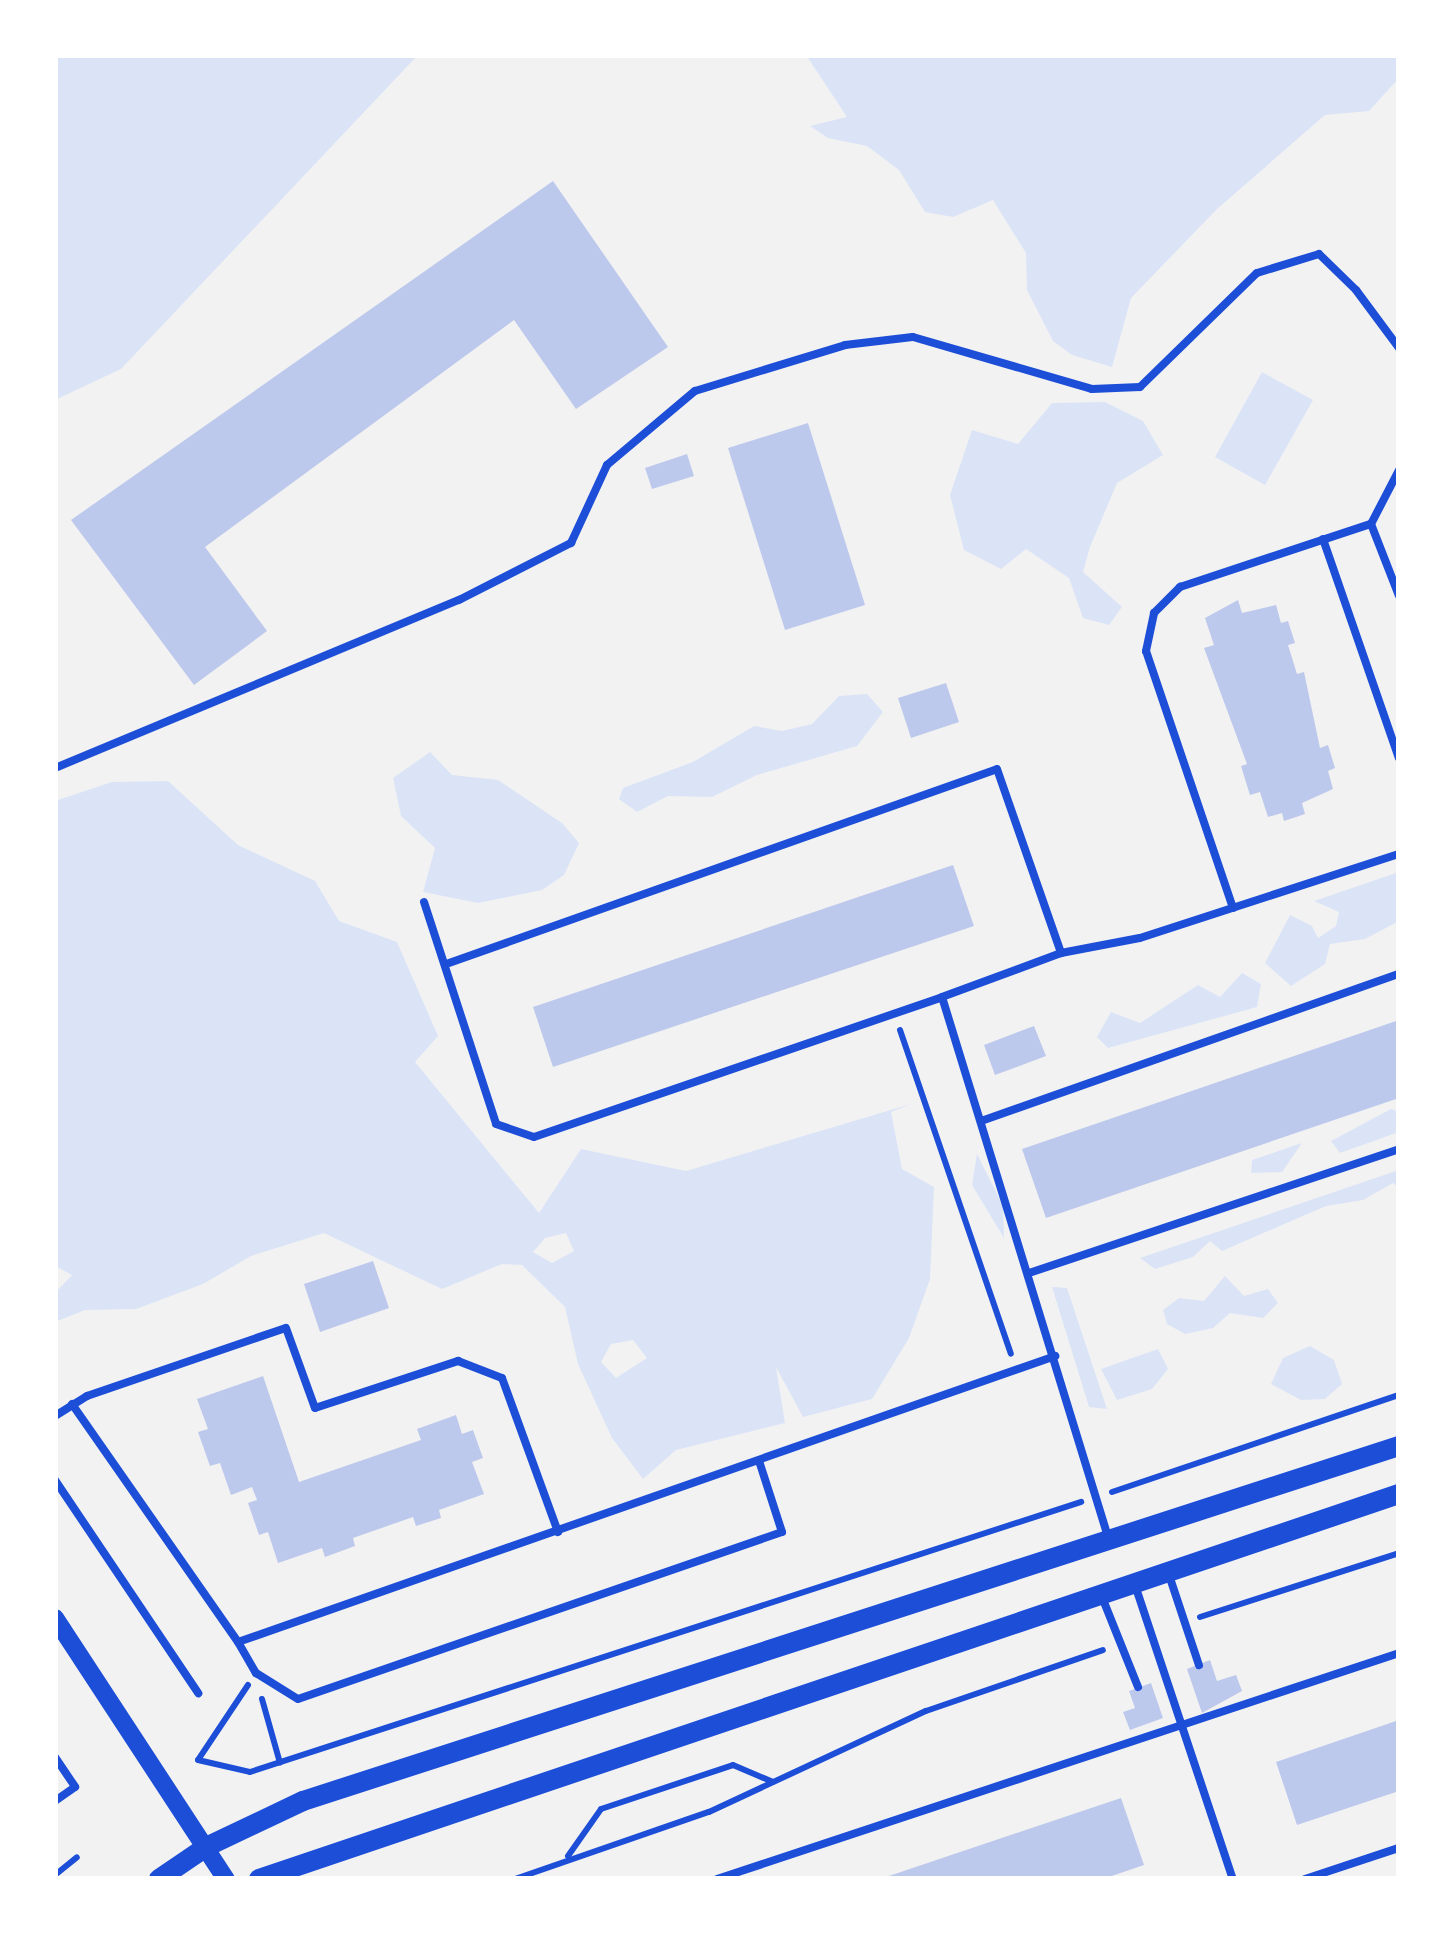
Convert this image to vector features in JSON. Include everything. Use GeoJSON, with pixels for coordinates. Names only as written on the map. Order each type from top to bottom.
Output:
{"type":"FeatureCollection","features":[{"type":"Feature","properties":{"kind":"main road"},"geometry":{"type":"LineString","coordinates":[[159,1879],[206,1847],[303,1800],[1399,1446]]}},
{"type":"Feature","properties":{"kind":"main road"},"geometry":{"type":"LineString","coordinates":[[259,1879],[1399,1494]]}},
{"type":"Feature","properties":{"kind":"street"},"geometry":{"type":"LineString","coordinates":[[55,1618],[226,1879]]}},
{"type":"Feature","properties":{"kind":"lane"},"geometry":{"type":"LineString","coordinates":[[55,768],[459,600],[571,544],[608,464],[648,425],[713,386],[845,345],[913,337],[1092,389],[1140,387],[1257,273],[1319,254],[1399,348]]}},
{"type":"Feature","properties":{"kind":"lane"},"geometry":{"type":"LineString","coordinates":[[1232,908],[1146,651],[1154,612],[1180,587],[1371,524],[1399,470]]}},
{"type":"Feature","properties":{"kind":"lane"},"geometry":{"type":"LineString","coordinates":[[1371,524],[1399,596]]}},
{"type":"Feature","properties":{"kind":"lane"},"geometry":{"type":"LineString","coordinates":[[1323,539],[1399,758]]}},
{"type":"Feature","properties":{"kind":"lane"},"geometry":{"type":"LineString","coordinates":[[1387,722],[1399,720]]}},
{"type":"Feature","properties":{"kind":"lane"},"geometry":{"type":"LineString","coordinates":[[449,962],[997,769],[1061,952]]}},
{"type":"Feature","properties":{"kind":"lane"},"geometry":{"type":"LineString","coordinates":[[424,902],[449,962],[496,1124],[534,1137],[942,997],[1061,952],[1140,938],[1399,854]]}},
{"type":"Feature","properties":{"kind":"lane"},"geometry":{"type":"LineString","coordinates":[[984,1120],[1399,974]]}},
{"type":"Feature","properties":{"kind":"lane"},"geometry":{"type":"LineString","coordinates":[[942,997],[984,1120],[1109,1542]]}},
{"type":"Feature","properties":{"kind":"lane"},"geometry":{"type":"LineString","coordinates":[[1029,1273],[1399,1148]]}},
{"type":"Feature","properties":{"kind":"lane"},"geometry":{"type":"LineString","coordinates":[[55,1416],[72,1404],[286,1328],[316,1408],[458,1361],[502,1378],[558,1532]]}},
{"type":"Feature","properties":{"kind":"lane"},"geometry":{"type":"LineString","coordinates":[[238,1642],[1055,1356]]}},
{"type":"Feature","properties":{"kind":"lane"},"geometry":{"type":"LineString","coordinates":[[72,1404],[256,1673],[298,1699],[782,1532],[759,1461]]}},
{"type":"Feature","properties":{"kind":"lane"},"geometry":{"type":"LineString","coordinates":[[55,1480],[198,1693]]}},
{"type":"Feature","properties":{"kind":"lane"},"geometry":{"type":"LineString","coordinates":[[1168,1571],[1199,1665]]}},
{"type":"Feature","properties":{"kind":"lane"},"geometry":{"type":"LineString","coordinates":[[1134,1582],[1234,1879]]}},
{"type":"Feature","properties":{"kind":"lane"},"geometry":{"type":"LineString","coordinates":[[1100,1593],[1138,1688]]}},
{"type":"Feature","properties":{"kind":"lane"},"geometry":{"type":"LineString","coordinates":[[717,1879],[1399,1653]]}},
{"type":"Feature","properties":{"kind":"lane"},"geometry":{"type":"LineString","coordinates":[[55,1757],[75,1787],[55,1802]]}},
{"type":"Feature","properties":{"kind":"lane"},"geometry":{"type":"LineString","coordinates":[[1305,1879],[1399,1848]]}},
{"type":"Feature","properties":{"kind":"path"},"geometry":{"type":"LineString","coordinates":[[895,1013],[1016,1369]]}},
{"type":"Feature","properties":{"kind":"path"},"geometry":{"type":"LineString","coordinates":[[256,1673],[198,1760],[250,1772],[280,1763],[1096,1498],[1399,1395]]}},
{"type":"Feature","properties":{"kind":"path"},"geometry":{"type":"LineString","coordinates":[[1185,1622],[1399,1553]]}},
{"type":"Feature","properties":{"kind":"path"},"geometry":{"type":"LineString","coordinates":[[516,1879],[568,1857],[709,1812],[926,1711],[1120,1644]]}},
{"type":"Feature","properties":{"kind":"path"},"geometry":{"type":"LineString","coordinates":[[256,1673],[280,1763]]}},
{"type":"Feature","properties":{"kind":"path"},"geometry":{"type":"LineString","coordinates":[[568,1857],[602,1809],[733,1765],[773,1782]]}},
{"type":"Feature","properties":{"kind":"path"},"geometry":{"type":"LineString","coordinates":[[55,1875],[77,1857]]}},
{"type":"Feature","properties":{"kind":"shaded area"},"geometry":{"type":"Polygon","coordinates":[[[55,55],[418,55],[121,369],[55,400],[55,55]]]}},
{"type":"Feature","properties":{"kind":"shaded area"},"geometry":{"type":"Polygon","coordinates":[[[806,55],[1399,55],[1399,78],[1369,111],[1325,115],[1217,209],[1131,298],[1112,367],[1072,355],[1053,341],[1027,290],[1026,253],[993,200],[953,217],[925,212],[899,170],[867,146],[828,138],[810,126],[847,117],[806,55]]]}},
{"type":"Feature","properties":{"kind":"shaded area"},"geometry":{"type":"Polygon","coordinates":[[[1262,372],[1313,400],[1265,485],[1215,457],[1262,372]]]}},
{"type":"Feature","properties":{"kind":"shaded area"},"geometry":{"type":"Polygon","coordinates":[[[1105,402],[1143,421],[1163,455],[1117,483],[1090,547],[1083,572],[1122,607],[1109,625],[1083,618],[1069,578],[1026,549],[1001,569],[964,550],[950,495],[972,430],[1018,444],[1052,403],[1105,402]]]}},
{"type":"Feature","properties":{"kind":"shaded area"},"geometry":{"type":"Polygon","coordinates":[[[867,694],[883,712],[857,746],[757,775],[712,797],[668,796],[637,812],[619,799],[623,788],[693,762],[754,726],[782,731],[812,724],[839,696],[867,694]]]}},
{"type":"Feature","properties":{"kind":"shaded area"},"geometry":{"type":"Polygon","coordinates":[[[430,752],[452,775],[498,780],[562,823],[579,843],[564,875],[542,890],[478,903],[423,892],[435,848],[401,816],[393,778],[430,752]]]}},
{"type":"Feature","properties":{"kind":"shaded area"},"geometry":{"type":"Polygon","coordinates":[[[168,781],[238,845],[315,881],[339,921],[397,942],[438,1036],[415,1062],[539,1213],[581,1149],[686,1171],[911,1104],[891,1112],[902,1169],[934,1187],[930,1279],[909,1338],[872,1399],[803,1417],[776,1367],[785,1423],[676,1450],[643,1479],[612,1438],[578,1364],[565,1307],[522,1265],[502,1264],[442,1289],[324,1233],[251,1256],[203,1284],[136,1309],[85,1310],[55,1322],[55,1293],[72,1275],[55,1266],[55,801],[112,782],[168,781]],[[566,1233],[545,1238],[533,1252],[552,1263],[574,1251],[566,1233]],[[633,1340],[611,1344],[601,1362],[616,1378],[647,1358],[633,1340]]]}},
{"type":"Feature","properties":{"kind":"shaded area"},"geometry":{"type":"Polygon","coordinates":[[[1399,872],[1399,921],[1365,939],[1330,944],[1325,964],[1291,986],[1265,963],[1290,915],[1312,926],[1318,938],[1336,926],[1339,912],[1314,901],[1399,872]]]}},
{"type":"Feature","properties":{"kind":"shaded area"},"geometry":{"type":"Polygon","coordinates":[[[1242,973],[1261,984],[1257,1007],[1108,1048],[1097,1037],[1111,1012],[1140,1023],[1198,985],[1220,997],[1242,973]]]}},
{"type":"Feature","properties":{"kind":"shaded area"},"geometry":{"type":"Polygon","coordinates":[[[1391,1109],[1399,1112],[1399,1132],[1340,1153],[1331,1141],[1391,1109]]]}},
{"type":"Feature","properties":{"kind":"shaded area"},"geometry":{"type":"Polygon","coordinates":[[[1302,1143],[1282,1172],[1251,1173],[1252,1160],[1302,1143]]]}},
{"type":"Feature","properties":{"kind":"shaded area"},"geometry":{"type":"Polygon","coordinates":[[[977,1154],[1003,1206],[1004,1238],[972,1185],[977,1154]]]}},
{"type":"Feature","properties":{"kind":"shaded area"},"geometry":{"type":"Polygon","coordinates":[[[1399,1170],[1399,1189],[1393,1183],[1363,1200],[1326,1206],[1222,1251],[1210,1241],[1193,1257],[1155,1269],[1140,1258],[1399,1170]]]}},
{"type":"Feature","properties":{"kind":"shaded area"},"geometry":{"type":"Polygon","coordinates":[[[1225,1276],[1244,1296],[1268,1289],[1278,1303],[1263,1318],[1230,1313],[1213,1328],[1185,1334],[1167,1324],[1163,1310],[1179,1298],[1204,1301],[1225,1276]]]}},
{"type":"Feature","properties":{"kind":"shaded area"},"geometry":{"type":"Polygon","coordinates":[[[1052,1287],[1067,1288],[1107,1409],[1089,1407],[1052,1287]]]}},
{"type":"Feature","properties":{"kind":"shaded area"},"geometry":{"type":"Polygon","coordinates":[[[1310,1346],[1334,1360],[1342,1384],[1325,1399],[1301,1400],[1271,1384],[1283,1358],[1310,1346]]]}},
{"type":"Feature","properties":{"kind":"shaded area"},"geometry":{"type":"Polygon","coordinates":[[[1158,1349],[1168,1369],[1152,1389],[1117,1400],[1101,1369],[1158,1349]]]}},
{"type":"Feature","properties":{"kind":"building"},"geometry":{"type":"Polygon","coordinates":[[[553,181],[668,347],[576,409],[514,320],[205,547],[267,631],[194,685],[71,520],[553,181]]]}},
{"type":"Feature","properties":{"kind":"building"},"geometry":{"type":"Polygon","coordinates":[[[808,423],[865,605],[785,630],[728,448],[808,423]]]}},
{"type":"Feature","properties":{"kind":"building"},"geometry":{"type":"Polygon","coordinates":[[[687,454],[694,476],[652,489],[645,468],[687,454]]]}},
{"type":"Feature","properties":{"kind":"building"},"geometry":{"type":"Polygon","coordinates":[[[1238,600],[1242,613],[1276,605],[1281,623],[1288,621],[1295,643],[1288,645],[1297,674],[1304,672],[1320,748],[1328,745],[1335,768],[1328,771],[1333,789],[1302,803],[1305,814],[1284,821],[1282,813],[1268,817],[1260,792],[1250,795],[1241,766],[1247,764],[1204,648],[1214,645],[1205,618],[1238,600]]]}},
{"type":"Feature","properties":{"kind":"building"},"geometry":{"type":"Polygon","coordinates":[[[946,683],[959,722],[911,738],[898,698],[946,683]]]}},
{"type":"Feature","properties":{"kind":"building"},"geometry":{"type":"Polygon","coordinates":[[[953,865],[974,926],[553,1067],[533,1007],[953,865]]]}},
{"type":"Feature","properties":{"kind":"building"},"geometry":{"type":"Polygon","coordinates":[[[1399,1020],[1399,1098],[1046,1218],[1022,1149],[1399,1020]]]}},
{"type":"Feature","properties":{"kind":"building"},"geometry":{"type":"Polygon","coordinates":[[[1034,1026],[1046,1056],[995,1075],[984,1045],[1034,1026]]]}},
{"type":"Feature","properties":{"kind":"building"},"geometry":{"type":"Polygon","coordinates":[[[373,1261],[389,1308],[320,1332],[304,1284],[373,1261]]]}},
{"type":"Feature","properties":{"kind":"building"},"geometry":{"type":"Polygon","coordinates":[[[263,1376],[299,1482],[421,1440],[417,1429],[456,1415],[462,1434],[473,1430],[483,1458],[472,1462],[484,1494],[439,1510],[441,1518],[416,1526],[413,1517],[353,1538],[355,1546],[325,1557],[322,1548],[278,1563],[268,1532],[259,1535],[248,1503],[257,1500],[252,1487],[231,1495],[220,1463],[210,1466],[198,1432],[208,1429],[197,1399],[263,1376]]]}},
{"type":"Feature","properties":{"kind":"building"},"geometry":{"type":"Polygon","coordinates":[[[1210,1660],[1217,1681],[1236,1675],[1242,1691],[1202,1713],[1187,1669],[1210,1660]]]}},
{"type":"Feature","properties":{"kind":"building"},"geometry":{"type":"Polygon","coordinates":[[[1151,1683],[1163,1718],[1130,1730],[1123,1712],[1135,1708],[1129,1691],[1151,1683]]]}},
{"type":"Feature","properties":{"kind":"building"},"geometry":{"type":"Polygon","coordinates":[[[1399,1720],[1399,1791],[1297,1825],[1276,1762],[1399,1720]]]}},
{"type":"Feature","properties":{"kind":"building"},"geometry":{"type":"Polygon","coordinates":[[[1121,1798],[1144,1865],[1103,1879],[880,1879],[1121,1798]]]}}]}
